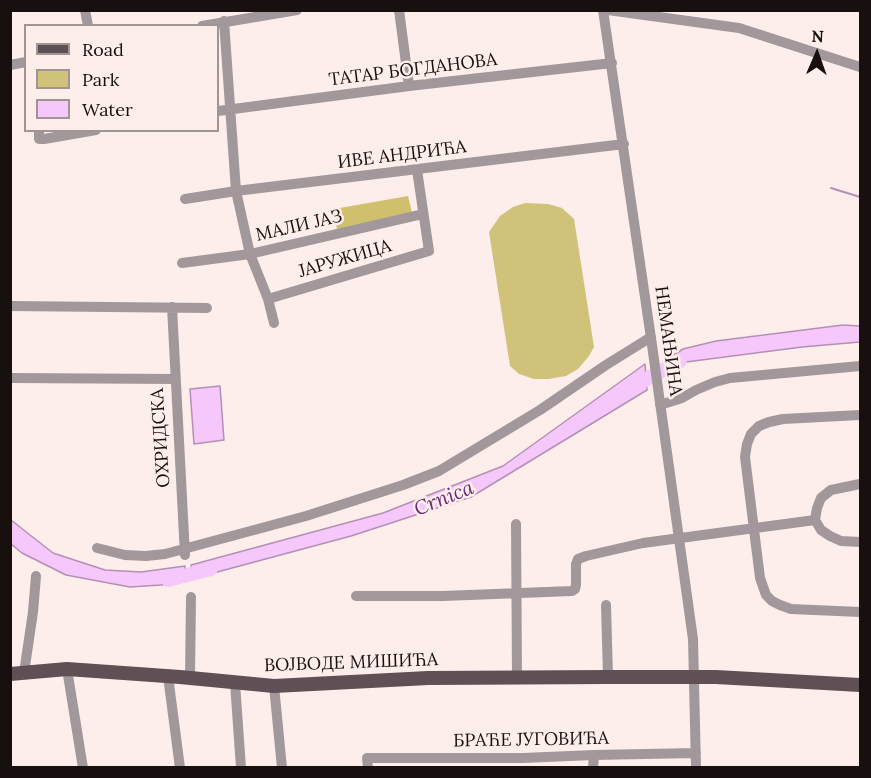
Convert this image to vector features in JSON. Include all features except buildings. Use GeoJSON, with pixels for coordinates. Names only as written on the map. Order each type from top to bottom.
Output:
{"type":"FeatureCollection","features":[{"type":"Feature","properties":{"kind":"main road","name":"ВОЈВОДЕ МИШИЋА"},"geometry":{"type":"LineString","coordinates":[[17,673],[68,669],[274,686],[428,678],[694,676],[861,685]]}},
{"type":"Feature","properties":{"kind":"street"},"geometry":{"type":"LineString","coordinates":[[399,10],[409,86]]}},
{"type":"Feature","properties":{"kind":"street"},"geometry":{"type":"LineString","coordinates":[[606,10],[739,28],[861,67]]}},
{"type":"Feature","properties":{"kind":"street","name":"НЕМАЊИНА"},"geometry":{"type":"LineString","coordinates":[[606,10],[693,639],[696,768]]}},
{"type":"Feature","properties":{"kind":"street"},"geometry":{"type":"LineString","coordinates":[[211,24],[290,11]]}},
{"type":"Feature","properties":{"kind":"street"},"geometry":{"type":"LineString","coordinates":[[224,21],[237,191],[250,254],[268,299],[274,323]]}},
{"type":"Feature","properties":{"kind":"street","name":"ТАТАР БОГДАНОВА"},"geometry":{"type":"LineString","coordinates":[[219,111],[612,63]]}},
{"type":"Feature","properties":{"kind":"street"},"geometry":{"type":"LineString","coordinates":[[39,135],[44,139],[84,132]]}},
{"type":"Feature","properties":{"kind":"street","name":"ИВЕ АНДРИЋА"},"geometry":{"type":"LineString","coordinates":[[185,199],[624,144]]}},
{"type":"Feature","properties":{"kind":"street"},"geometry":{"type":"LineString","coordinates":[[417,170],[423,214]]}},
{"type":"Feature","properties":{"kind":"street","name":"ЈАРУЖИЦА"},"geometry":{"type":"LineString","coordinates":[[268,299],[427,253],[429,248],[423,214]]}},
{"type":"Feature","properties":{"kind":"street","name":"МАЛИ ЈАЗ"},"geometry":{"type":"LineString","coordinates":[[182,263],[250,254],[423,214]]}},
{"type":"Feature","properties":{"kind":"street"},"geometry":{"type":"LineString","coordinates":[[10,306],[207,308]]}},
{"type":"Feature","properties":{"kind":"street"},"geometry":{"type":"LineString","coordinates":[[172,307],[175,379]]}},
{"type":"Feature","properties":{"kind":"street"},"geometry":{"type":"LineString","coordinates":[[97,548],[125,555],[146,556],[185,552],[404,486],[439,471],[540,410],[606,365],[652,341]]}},
{"type":"Feature","properties":{"kind":"street"},"geometry":{"type":"LineString","coordinates":[[660,403],[682,398],[715,382],[730,378],[861,366]]}},
{"type":"Feature","properties":{"kind":"street","name":"ОХРИДСКА"},"geometry":{"type":"LineString","coordinates":[[10,378],[175,379],[185,552]]}},
{"type":"Feature","properties":{"kind":"street"},"geometry":{"type":"LineString","coordinates":[[861,415],[783,419],[769,422],[759,426],[751,434],[745,457],[760,578],[766,596],[791,609],[861,612]]}},
{"type":"Feature","properties":{"kind":"street"},"geometry":{"type":"LineString","coordinates":[[861,484],[831,490],[821,498],[816,520],[821,530],[830,536],[841,541],[861,542]]}},
{"type":"Feature","properties":{"kind":"street"},"geometry":{"type":"LineString","coordinates":[[356,596],[572,591],[576,585],[578,559],[586,556],[643,543],[816,520]]}},
{"type":"Feature","properties":{"kind":"street"},"geometry":{"type":"LineString","coordinates":[[516,524],[517,677]]}},
{"type":"Feature","properties":{"kind":"street"},"geometry":{"type":"LineString","coordinates":[[17,673],[33,612],[36,576]]}},
{"type":"Feature","properties":{"kind":"street"},"geometry":{"type":"LineString","coordinates":[[190,678],[192,597]]}},
{"type":"Feature","properties":{"kind":"street"},"geometry":{"type":"LineString","coordinates":[[606,605],[608,677]]}},
{"type":"Feature","properties":{"kind":"street"},"geometry":{"type":"LineString","coordinates":[[68,669],[83,768]]}},
{"type":"Feature","properties":{"kind":"street"},"geometry":{"type":"LineString","coordinates":[[168,676],[180,768]]}},
{"type":"Feature","properties":{"kind":"street"},"geometry":{"type":"LineString","coordinates":[[235,683],[241,768]]}},
{"type":"Feature","properties":{"kind":"street"},"geometry":{"type":"LineString","coordinates":[[274,686],[282,768]]}},
{"type":"Feature","properties":{"kind":"street","name":"БРАЋЕ ЈУГОВИЋА"},"geometry":{"type":"LineString","coordinates":[[367,763],[523,763],[594,755],[696,753]]}},
{"type":"Feature","properties":{"kind":"street"},"geometry":{"type":"LineString","coordinates":[[593,768],[594,755]]}},
{"type":"Feature","properties":{"kind":"green space"},"geometry":{"type":"Polygon","coordinates":[[[525,203],[548,204],[562,208],[574,219],[594,347],[578,369],[566,376],[534,379],[519,374],[510,366],[489,232],[500,216],[513,207],[525,203]]]}},
{"type":"Feature","properties":{"kind":"shaded area"},"geometry":{"type":"Polygon","coordinates":[[[408,196],[412,213],[337,230],[334,209],[408,196]]]}},
{"type":"Feature","properties":{"kind":"water"},"geometry":{"type":"Polygon","coordinates":[[[843,325],[860,326],[860,342],[686,362],[667,372],[665,359],[683,349],[716,341],[843,325]]]}},
{"type":"Feature","properties":{"kind":"water"},"geometry":{"type":"Polygon","coordinates":[[[645,364],[647,390],[471,497],[351,536],[195,578],[191,565],[383,513],[503,466],[645,364]]]}},
{"type":"Feature","properties":{"kind":"water"},"geometry":{"type":"Polygon","coordinates":[[[220,386],[224,440],[194,444],[190,389],[220,386]]]}},
{"type":"Feature","properties":{"kind":"water"},"geometry":{"type":"Polygon","coordinates":[[[11,520],[53,553],[105,570],[141,572],[185,566],[186,581],[130,587],[66,575],[22,553],[11,544],[11,520]]]}},
{"type":"Feature","properties":{"kind":"waterway"},"geometry":{"type":"LineString","coordinates":[[831,188],[860,197]]}},
{"type":"Feature","properties":{"kind":"waterway","name":"Crnica"},"geometry":{"type":"LineString","coordinates":[[632,387],[680,361]]}},
{"type":"Feature","properties":{"kind":"waterway","name":"Crnica"},"geometry":{"type":"LineString","coordinates":[[168,580],[211,569]]}}]}
